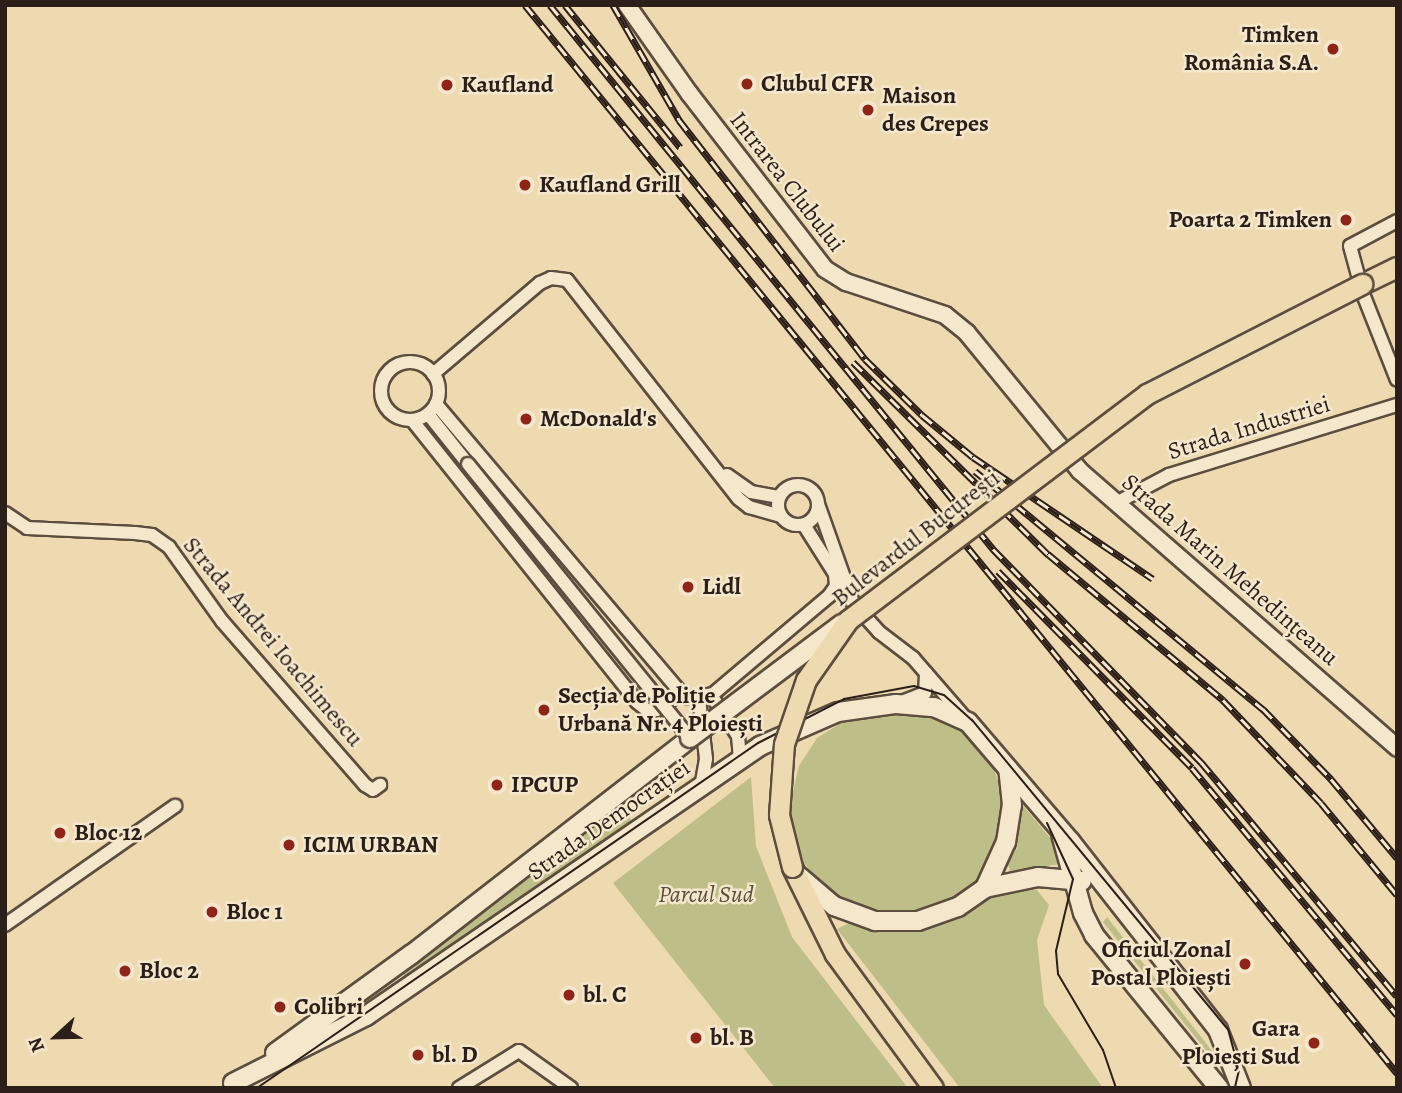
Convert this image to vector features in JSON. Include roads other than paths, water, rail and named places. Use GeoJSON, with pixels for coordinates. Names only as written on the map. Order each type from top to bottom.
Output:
{"type":"FeatureCollection","features":[{"type":"Feature","properties":{"kind":"main road","name":"Bulevardul București"},"geometry":{"type":"LineString","coordinates":[[933,1088],[835,954],[792,867],[779,815],[783,744],[806,681],[848,620],[1147,394],[1397,267]]}},
{"type":"Feature","properties":{"kind":"main road","name":"Strada Democrației"},"geometry":{"type":"LineString","coordinates":[[230,1086],[412,954],[690,738],[848,620]]}},
{"type":"Feature","properties":{"kind":"main road","name":"Strada Democrației"},"geometry":{"type":"LineString","coordinates":[[230,1086],[366,1016],[760,746],[799,726],[870,706],[934,707],[968,722],[1218,1030],[1241,1088]]}},
{"type":"Feature","properties":{"kind":"main road"},"geometry":{"type":"LineString","coordinates":[[985,888],[1011,823],[1008,769]]}},
{"type":"Feature","properties":{"kind":"main road"},"geometry":{"type":"LineString","coordinates":[[1060,833],[1073,879],[1094,935],[1219,1088]]}},
{"type":"Feature","properties":{"kind":"main road"},"geometry":{"type":"LineString","coordinates":[[792,867],[822,898],[847,912],[875,921],[918,921],[958,907],[985,888],[1038,877],[1073,879],[1102,885]]}},
{"type":"Feature","properties":{"kind":"main road","name":"Strada Democrației"},"geometry":{"type":"LineString","coordinates":[[320,1022],[428,974]]}},
{"type":"Feature","properties":{"kind":"street","name":"Intrarea Clubului"},"geometry":{"type":"LineString","coordinates":[[628,5],[689,93],[825,269],[846,282],[945,315],[980,345],[1039,421]]}},
{"type":"Feature","properties":{"kind":"street"},"geometry":{"type":"LineString","coordinates":[[1397,221],[1350,246],[1397,380]]}},
{"type":"Feature","properties":{"kind":"street"},"geometry":{"type":"LineString","coordinates":[[433,374],[545,280],[567,280],[744,504],[781,516],[792,524],[804,524],[815,516],[818,504]]}},
{"type":"Feature","properties":{"kind":"street"},"geometry":{"type":"LineString","coordinates":[[412,420],[432,409],[438,385],[433,374],[417,363],[405,363],[389,371],[383,381],[381,394],[388,411],[412,420],[626,689],[648,711],[679,694],[705,697],[738,736],[760,746]]}},
{"type":"Feature","properties":{"kind":"street","name":"Strada Industriei"},"geometry":{"type":"LineString","coordinates":[[1118,502],[1169,475],[1397,405]]}},
{"type":"Feature","properties":{"kind":"street"},"geometry":{"type":"LineString","coordinates":[[432,409],[468,464],[690,738]]}},
{"type":"Feature","properties":{"kind":"street"},"geometry":{"type":"LineString","coordinates":[[432,409],[679,694]]}},
{"type":"Feature","properties":{"kind":"street","name":"Strada Marin Mehedințeanu"},"geometry":{"type":"LineString","coordinates":[[1039,421],[1080,471],[1397,748]]}},
{"type":"Feature","properties":{"kind":"street"},"geometry":{"type":"LineString","coordinates":[[713,464],[744,489],[780,497]]}},
{"type":"Feature","properties":{"kind":"street"},"geometry":{"type":"LineString","coordinates":[[781,516],[780,497],[790,487],[800,485],[812,491],[850,599],[879,632],[926,671],[968,722]]}},
{"type":"Feature","properties":{"kind":"street","name":"Strada Andrei Ioachimescu"},"geometry":{"type":"LineString","coordinates":[[5,513],[27,528],[152,535],[169,548],[222,621],[365,785],[373,790],[380,785]]}},
{"type":"Feature","properties":{"kind":"street"},"geometry":{"type":"LineString","coordinates":[[705,697],[830,596],[836,586],[835,574],[804,524]]}},
{"type":"Feature","properties":{"kind":"street"},"geometry":{"type":"LineString","coordinates":[[830,596],[850,599]]}},
{"type":"Feature","properties":{"kind":"street"},"geometry":{"type":"LineString","coordinates":[[604,662],[630,668],[652,661]]}},
{"type":"Feature","properties":{"kind":"street"},"geometry":{"type":"LineString","coordinates":[[626,689],[630,668]]}},
{"type":"Feature","properties":{"kind":"street"},"geometry":{"type":"LineString","coordinates":[[870,706],[918,698],[929,687],[926,671]]}},
{"type":"Feature","properties":{"kind":"street"},"geometry":{"type":"LineString","coordinates":[[701,786],[706,759],[705,697]]}},
{"type":"Feature","properties":{"kind":"street"},"geometry":{"type":"LineString","coordinates":[[738,736],[740,760]]}},
{"type":"Feature","properties":{"kind":"street"},"geometry":{"type":"LineString","coordinates":[[6,923],[175,806]]}},
{"type":"Feature","properties":{"kind":"street"},"geometry":{"type":"LineString","coordinates":[[459,1088],[519,1051],[571,1088]]}},
{"type":"Feature","properties":{"kind":"tram line"},"geometry":{"type":"LineString","coordinates":[[257,1088],[758,743],[844,699],[914,686],[944,695],[972,720],[1228,1029],[1239,1070],[1235,1088]]}},
{"type":"Feature","properties":{"kind":"tram line"},"geometry":{"type":"LineString","coordinates":[[1047,823],[1073,879],[1056,951],[1058,974],[1103,1050],[1116,1088]]}},
{"type":"Feature","properties":{"kind":"railway"},"geometry":{"type":"LineString","coordinates":[[525,5],[1397,1073]]}},
{"type":"Feature","properties":{"kind":"railway"},"geometry":{"type":"LineString","coordinates":[[550,5],[993,549],[1201,762],[1397,996]]}},
{"type":"Feature","properties":{"kind":"railway"},"geometry":{"type":"LineString","coordinates":[[565,5],[680,147]]}},
{"type":"Feature","properties":{"kind":"railway"},"geometry":{"type":"LineString","coordinates":[[613,5],[679,120],[865,359],[922,415],[973,457],[1153,579]]}},
{"type":"Feature","properties":{"kind":"railway"},"geometry":{"type":"LineString","coordinates":[[853,362],[1048,554],[1223,700],[1321,803],[1397,895]]}},
{"type":"Feature","properties":{"kind":"railway"},"geometry":{"type":"LineString","coordinates":[[975,471],[1263,709],[1331,779],[1397,858]]}},
{"type":"Feature","properties":{"kind":"railway"},"geometry":{"type":"LineString","coordinates":[[998,571],[1192,768],[1397,1015]]}},
{"type":"Feature","properties":{"kind":"place","name":"Timken România S.A."},"geometry":{"type":"Point","coordinates":[1333,49]}},
{"type":"Feature","properties":{"kind":"place","name":"Clubul CFR"},"geometry":{"type":"Point","coordinates":[747,84]}},
{"type":"Feature","properties":{"kind":"place","name":"Kaufland"},"geometry":{"type":"Point","coordinates":[447,85]}},
{"type":"Feature","properties":{"kind":"place","name":"Maison des Crepes"},"geometry":{"type":"Point","coordinates":[868,110]}},
{"type":"Feature","properties":{"kind":"place","name":"Kaufland Grill"},"geometry":{"type":"Point","coordinates":[525,185]}},
{"type":"Feature","properties":{"kind":"place","name":"Poarta 2 Timken"},"geometry":{"type":"Point","coordinates":[1346,220]}},
{"type":"Feature","properties":{"kind":"place","name":"McDonald's"},"geometry":{"type":"Point","coordinates":[526,419]}},
{"type":"Feature","properties":{"kind":"place","name":"Lidl"},"geometry":{"type":"Point","coordinates":[688,587]}},
{"type":"Feature","properties":{"kind":"place","name":"Secția de Poliție Urbană Nr. 4 Ploiești"},"geometry":{"type":"Point","coordinates":[544,710]}},
{"type":"Feature","properties":{"kind":"place","name":"IPCUP"},"geometry":{"type":"Point","coordinates":[497,785]}},
{"type":"Feature","properties":{"kind":"place","name":"Bloc 12"},"geometry":{"type":"Point","coordinates":[60,833]}},
{"type":"Feature","properties":{"kind":"place","name":"ICIM URBAN"},"geometry":{"type":"Point","coordinates":[289,845]}},
{"type":"Feature","properties":{"kind":"place","name":"Bloc 1"},"geometry":{"type":"Point","coordinates":[212,912]}},
{"type":"Feature","properties":{"kind":"place","name":"Oficiul Zonal Postal Ploiești"},"geometry":{"type":"Point","coordinates":[1245,964]}},
{"type":"Feature","properties":{"kind":"place","name":"Bloc 2"},"geometry":{"type":"Point","coordinates":[125,971]}},
{"type":"Feature","properties":{"kind":"place","name":"bl. C"},"geometry":{"type":"Point","coordinates":[569,995]}},
{"type":"Feature","properties":{"kind":"place","name":"Colibri"},"geometry":{"type":"Point","coordinates":[280,1007]}},
{"type":"Feature","properties":{"kind":"place","name":"bl. B"},"geometry":{"type":"Point","coordinates":[696,1038]}},
{"type":"Feature","properties":{"kind":"place","name":"Gara Ploiești Sud"},"geometry":{"type":"Point","coordinates":[1314,1043]}},
{"type":"Feature","properties":{"kind":"place","name":"bl. D"},"geometry":{"type":"Point","coordinates":[418,1055]}},
{"type":"Feature","properties":{"kind":"park label","name":"Parcul Sud"},"geometry":{"type":"Point","coordinates":[706,895]}}]}
